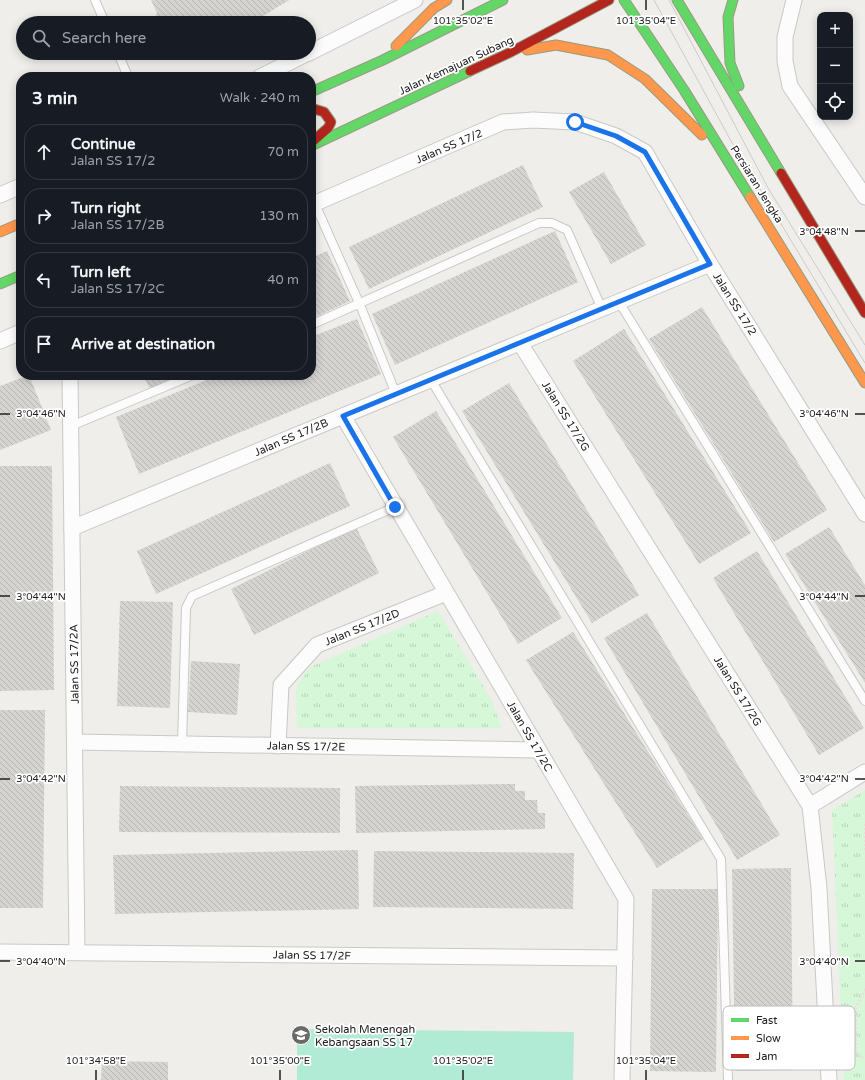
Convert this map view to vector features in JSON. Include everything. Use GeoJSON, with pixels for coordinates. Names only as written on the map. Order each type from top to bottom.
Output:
{"type":"FeatureCollection","features":[{"type":"Feature","properties":{"kind":"main road"},"geometry":{"type":"LineString","coordinates":[[382,60],[434,8],[447,0]]}},
{"type":"Feature","properties":{"kind":"main road"},"geometry":{"type":"LineString","coordinates":[[316,90],[382,60],[503,0]]}},
{"type":"Feature","properties":{"kind":"main road","name":"Jalan Kemajuan Subang"},"geometry":{"type":"LineString","coordinates":[[316,144],[511,52],[609,0]]}},
{"type":"Feature","properties":{"kind":"main road","name":"Persiaran Jengka"},"geometry":{"type":"LineString","coordinates":[[624,0],[728,159],[865,383]]}},
{"type":"Feature","properties":{"kind":"main road"},"geometry":{"type":"LineString","coordinates":[[677,0],[865,313]]}},
{"type":"Feature","properties":{"kind":"main road"},"geometry":{"type":"LineString","coordinates":[[733,0],[728,17],[730,63],[758,137]]}},
{"type":"Feature","properties":{"kind":"main road"},"geometry":{"type":"LineString","coordinates":[[511,52],[556,45],[608,55],[645,79],[728,159]]}},
{"type":"Feature","properties":{"kind":"main road"},"geometry":{"type":"LineString","coordinates":[[316,109],[324,111],[329,116],[331,122],[328,128],[316,138]]}},
{"type":"Feature","properties":{"kind":"main road"},"geometry":{"type":"LineString","coordinates":[[0,232],[16,225]]}},
{"type":"Feature","properties":{"kind":"main road"},"geometry":{"type":"LineString","coordinates":[[0,284],[16,277]]}},
{"type":"Feature","properties":{"kind":"street"},"geometry":{"type":"LineString","coordinates":[[316,50],[415,0]]}},
{"type":"Feature","properties":{"kind":"street"},"geometry":{"type":"LineString","coordinates":[[794,0],[785,37],[785,61],[790,86],[865,197]]}},
{"type":"Feature","properties":{"kind":"street"},"geometry":{"type":"LineString","coordinates":[[270,72],[295,60]]}},
{"type":"Feature","properties":{"kind":"street","name":"Jalan SS 17/2"},"geometry":{"type":"LineString","coordinates":[[316,203],[503,122],[533,120],[575,122],[616,136],[645,152],[710,264],[865,514]]}},
{"type":"Feature","properties":{"kind":"street"},"geometry":{"type":"LineString","coordinates":[[0,195],[16,188]]}},
{"type":"Feature","properties":{"kind":"street","name":"Jalan SS 17/2B"},"geometry":{"type":"LineString","coordinates":[[72,528],[710,264]]}},
{"type":"Feature","properties":{"kind":"street"},"geometry":{"type":"LineString","coordinates":[[0,341],[16,334]]}},
{"type":"Feature","properties":{"kind":"street","name":"Jalan SS 17/2G"},"geometry":{"type":"LineString","coordinates":[[520,343],[810,806],[819,888],[825,1006]]}},
{"type":"Feature","properties":{"kind":"street","name":"Jalan SS 17/2A"},"geometry":{"type":"LineString","coordinates":[[70,380],[77,952]]}},
{"type":"Feature","properties":{"kind":"street","name":"Jalan SS 17/2C"},"geometry":{"type":"LineString","coordinates":[[343,416],[626,899],[622,1080]]}},
{"type":"Feature","properties":{"kind":"street","name":"Jalan SS 17/2D"},"geometry":{"type":"LineString","coordinates":[[278,746],[282,685],[317,645],[446,593]]}},
{"type":"Feature","properties":{"kind":"street","name":"Jalan SS 17/2E"},"geometry":{"type":"LineString","coordinates":[[75,742],[538,750]]}},
{"type":"Feature","properties":{"kind":"street"},"geometry":{"type":"LineString","coordinates":[[810,806],[865,772]]}},
{"type":"Feature","properties":{"kind":"street","name":"Jalan SS 17/2F"},"geometry":{"type":"LineString","coordinates":[[0,952],[624,958]]}},
{"type":"Feature","properties":{"kind":"street","name":"Jalan SS 17/2G"},"geometry":{"type":"LineString","coordinates":[[828,1070],[829,1080]]}},
{"type":"Feature","properties":{"kind":"lane"},"geometry":{"type":"LineString","coordinates":[[95,0],[102,16]]}},
{"type":"Feature","properties":{"kind":"lane"},"geometry":{"type":"LineString","coordinates":[[121,60],[126,72]]}},
{"type":"Feature","properties":{"kind":"lane"},"geometry":{"type":"LineString","coordinates":[[316,210],[360,305],[396,394]]}},
{"type":"Feature","properties":{"kind":"lane"},"geometry":{"type":"LineString","coordinates":[[316,324],[539,223],[552,223],[567,230],[602,309]]}},
{"type":"Feature","properties":{"kind":"lane"},"geometry":{"type":"LineString","coordinates":[[619,302],[865,701]]}},
{"type":"Feature","properties":{"kind":"lane"},"geometry":{"type":"LineString","coordinates":[[71,426],[181,380]]}},
{"type":"Feature","properties":{"kind":"lane"},"geometry":{"type":"LineString","coordinates":[[431,380],[721,859],[726,1006]]}},
{"type":"Feature","properties":{"kind":"lane"},"geometry":{"type":"LineString","coordinates":[[182,744],[186,608],[192,596],[395,507]]}},
{"type":"Feature","properties":{"kind":"lane"},"geometry":{"type":"LineString","coordinates":[[728,1070],[728,1080]]}},
{"type":"Feature","properties":{"kind":"path"},"geometry":{"type":"LineString","coordinates":[[865,824],[865,850]]}},
{"type":"Feature","properties":{"kind":"path"},"geometry":{"type":"LineString","coordinates":[[865,989],[856,1008],[856,1051],[861,1057],[865,1056]]}},
{"type":"Feature","properties":{"kind":"green space"},"geometry":{"type":"Polygon","coordinates":[[[438,611],[491,699],[502,728],[297,728],[296,688],[310,667],[438,611]]]}},
{"type":"Feature","properties":{"kind":"green space"},"geometry":{"type":"Polygon","coordinates":[[[865,790],[865,1080],[844,1080],[844,1070],[855,1070],[855,1006],[841,1006],[832,810],[865,790]]]}},
{"type":"Feature","properties":{"kind":"green space"},"geometry":{"type":"Polygon","coordinates":[[[297,1029],[574,1032],[573,1080],[297,1080],[297,1029]]]}},
{"type":"Feature","properties":{"kind":"building"},"geometry":{"type":"Polygon","coordinates":[[[151,0],[289,0],[263,16],[156,16],[157,13],[151,0]]]}},
{"type":"Feature","properties":{"kind":"building"},"geometry":{"type":"Polygon","coordinates":[[[523,165],[543,207],[369,289],[349,247],[523,165]]]}},
{"type":"Feature","properties":{"kind":"building"},"geometry":{"type":"Polygon","coordinates":[[[604,172],[646,245],[611,264],[569,192],[604,172]]]}},
{"type":"Feature","properties":{"kind":"building"},"geometry":{"type":"Polygon","coordinates":[[[555,231],[578,282],[395,365],[372,314],[555,231]]]}},
{"type":"Feature","properties":{"kind":"building"},"geometry":{"type":"Polygon","coordinates":[[[327,251],[350,301],[316,317],[316,256],[327,251]]]}},
{"type":"Feature","properties":{"kind":"building"},"geometry":{"type":"Polygon","coordinates":[[[702,307],[827,510],[774,542],[649,339],[702,307]]]}},
{"type":"Feature","properties":{"kind":"building"},"geometry":{"type":"Polygon","coordinates":[[[357,319],[381,374],[139,474],[116,417],[207,380],[316,380],[316,335],[357,319]]]}},
{"type":"Feature","properties":{"kind":"building"},"geometry":{"type":"Polygon","coordinates":[[[624,329],[751,533],[699,564],[573,361],[624,329]]]}},
{"type":"Feature","properties":{"kind":"building"},"geometry":{"type":"Polygon","coordinates":[[[16,380],[31,380],[51,430],[0,450],[0,386],[16,380]]]}},
{"type":"Feature","properties":{"kind":"building"},"geometry":{"type":"Polygon","coordinates":[[[146,380],[171,380],[150,389],[146,380]]]}},
{"type":"Feature","properties":{"kind":"building"},"geometry":{"type":"Polygon","coordinates":[[[509,383],[639,595],[592,623],[462,411],[509,383]]]}},
{"type":"Feature","properties":{"kind":"building"},"geometry":{"type":"Polygon","coordinates":[[[436,411],[562,618],[518,644],[393,437],[436,411]]]}},
{"type":"Feature","properties":{"kind":"building"},"geometry":{"type":"Polygon","coordinates":[[[330,463],[350,506],[156,594],[137,551],[330,463]]]}},
{"type":"Feature","properties":{"kind":"building"},"geometry":{"type":"Polygon","coordinates":[[[0,466],[52,466],[54,690],[0,691],[0,466]]]}},
{"type":"Feature","properties":{"kind":"building"},"geometry":{"type":"Polygon","coordinates":[[[356,527],[379,573],[254,635],[231,589],[356,527]]]}},
{"type":"Feature","properties":{"kind":"building"},"geometry":{"type":"Polygon","coordinates":[[[829,527],[865,585],[865,683],[785,554],[829,527]]]}},
{"type":"Feature","properties":{"kind":"building"},"geometry":{"type":"Polygon","coordinates":[[[757,551],[864,728],[819,755],[713,578],[757,551]]]}},
{"type":"Feature","properties":{"kind":"building"},"geometry":{"type":"Polygon","coordinates":[[[120,601],[173,602],[170,708],[117,706],[120,601]]]}},
{"type":"Feature","properties":{"kind":"building"},"geometry":{"type":"Polygon","coordinates":[[[647,613],[780,835],[737,860],[604,638],[647,613]]]}},
{"type":"Feature","properties":{"kind":"building"},"geometry":{"type":"Polygon","coordinates":[[[573,632],[703,839],[657,868],[526,660],[573,632]]]}},
{"type":"Feature","properties":{"kind":"building"},"geometry":{"type":"Polygon","coordinates":[[[191,661],[240,664],[237,715],[188,712],[191,661]]]}},
{"type":"Feature","properties":{"kind":"building"},"geometry":{"type":"Polygon","coordinates":[[[0,710],[45,710],[43,908],[0,908],[0,710]]]}},
{"type":"Feature","properties":{"kind":"building"},"geometry":{"type":"Polygon","coordinates":[[[515,784],[515,791],[525,791],[525,800],[537,800],[538,813],[545,813],[545,829],[356,833],[355,786],[515,784]]]}},
{"type":"Feature","properties":{"kind":"building"},"geometry":{"type":"Polygon","coordinates":[[[120,786],[340,788],[340,833],[119,832],[120,786]]]}},
{"type":"Feature","properties":{"kind":"building"},"geometry":{"type":"Polygon","coordinates":[[[358,850],[359,909],[115,914],[113,855],[358,850]]]}},
{"type":"Feature","properties":{"kind":"building"},"geometry":{"type":"Polygon","coordinates":[[[374,851],[574,853],[573,909],[373,907],[374,851]]]}},
{"type":"Feature","properties":{"kind":"building"},"geometry":{"type":"Polygon","coordinates":[[[791,868],[792,1006],[734,1006],[732,869],[791,868]]]}},
{"type":"Feature","properties":{"kind":"building"},"geometry":{"type":"Polygon","coordinates":[[[652,889],[718,889],[716,1072],[650,1071],[652,889]]]}},
{"type":"Feature","properties":{"kind":"building"},"geometry":{"type":"Polygon","coordinates":[[[102,1061],[168,1062],[168,1080],[101,1080],[102,1061]]]}},
{"type":"Feature","properties":{"kind":"building"},"geometry":{"type":"Polygon","coordinates":[[[735,1070],[793,1070],[735,1071],[735,1070]]]}},
{"type":"Feature","properties":{"kind":"tram line"},"geometry":{"type":"LineString","coordinates":[[654,0],[731,141],[865,363]]}},
{"type":"Feature","properties":{"kind":"tram line"},"geometry":{"type":"LineString","coordinates":[[669,0],[768,188],[865,345]]}},
{"type":"Feature","properties":{"kind":"traffic: fast"},"geometry":{"type":"LineString","coordinates":[[316,90],[383,60],[503,0]]}},
{"type":"Feature","properties":{"kind":"traffic: fast"},"geometry":{"type":"LineString","coordinates":[[624,0],[684,90],[750,197]]}},
{"type":"Feature","properties":{"kind":"traffic: fast"},"geometry":{"type":"LineString","coordinates":[[677,0],[781,173]]}},
{"type":"Feature","properties":{"kind":"traffic: fast"},"geometry":{"type":"LineString","coordinates":[[733,0],[728,17],[730,63],[739,86]]}},
{"type":"Feature","properties":{"kind":"traffic: fast"},"geometry":{"type":"LineString","coordinates":[[316,144],[470,71]]}},
{"type":"Feature","properties":{"kind":"traffic: fast"},"geometry":{"type":"LineString","coordinates":[[0,284],[16,277]]}},
{"type":"Feature","properties":{"kind":"traffic: slow"},"geometry":{"type":"LineString","coordinates":[[396,46],[434,8],[447,0]]}},
{"type":"Feature","properties":{"kind":"traffic: slow"},"geometry":{"type":"LineString","coordinates":[[527,50],[556,45],[608,55],[645,79],[702,135]]}},
{"type":"Feature","properties":{"kind":"traffic: slow"},"geometry":{"type":"LineString","coordinates":[[750,197],[865,383]]}},
{"type":"Feature","properties":{"kind":"traffic: slow"},"geometry":{"type":"LineString","coordinates":[[0,232],[16,225]]}},
{"type":"Feature","properties":{"kind":"traffic: jam"},"geometry":{"type":"LineString","coordinates":[[470,71],[511,52],[609,0]]}},
{"type":"Feature","properties":{"kind":"traffic: jam"},"geometry":{"type":"LineString","coordinates":[[316,110],[324,112],[331,122],[328,128],[316,138]]}},
{"type":"Feature","properties":{"kind":"traffic: jam"},"geometry":{"type":"LineString","coordinates":[[781,173],[865,313]]}},
{"type":"Feature","properties":{"kind":"place","name":"Sekolah Menengah Kebangsaan SS 17"},"geometry":{"type":"Point","coordinates":[301,1035]}},
{"type":"Feature","properties":{"kind":"route"},"geometry":{"type":"LineString","coordinates":[[395,507],[343,416],[710,264],[645,152],[616,136],[575,122]]}}]}
